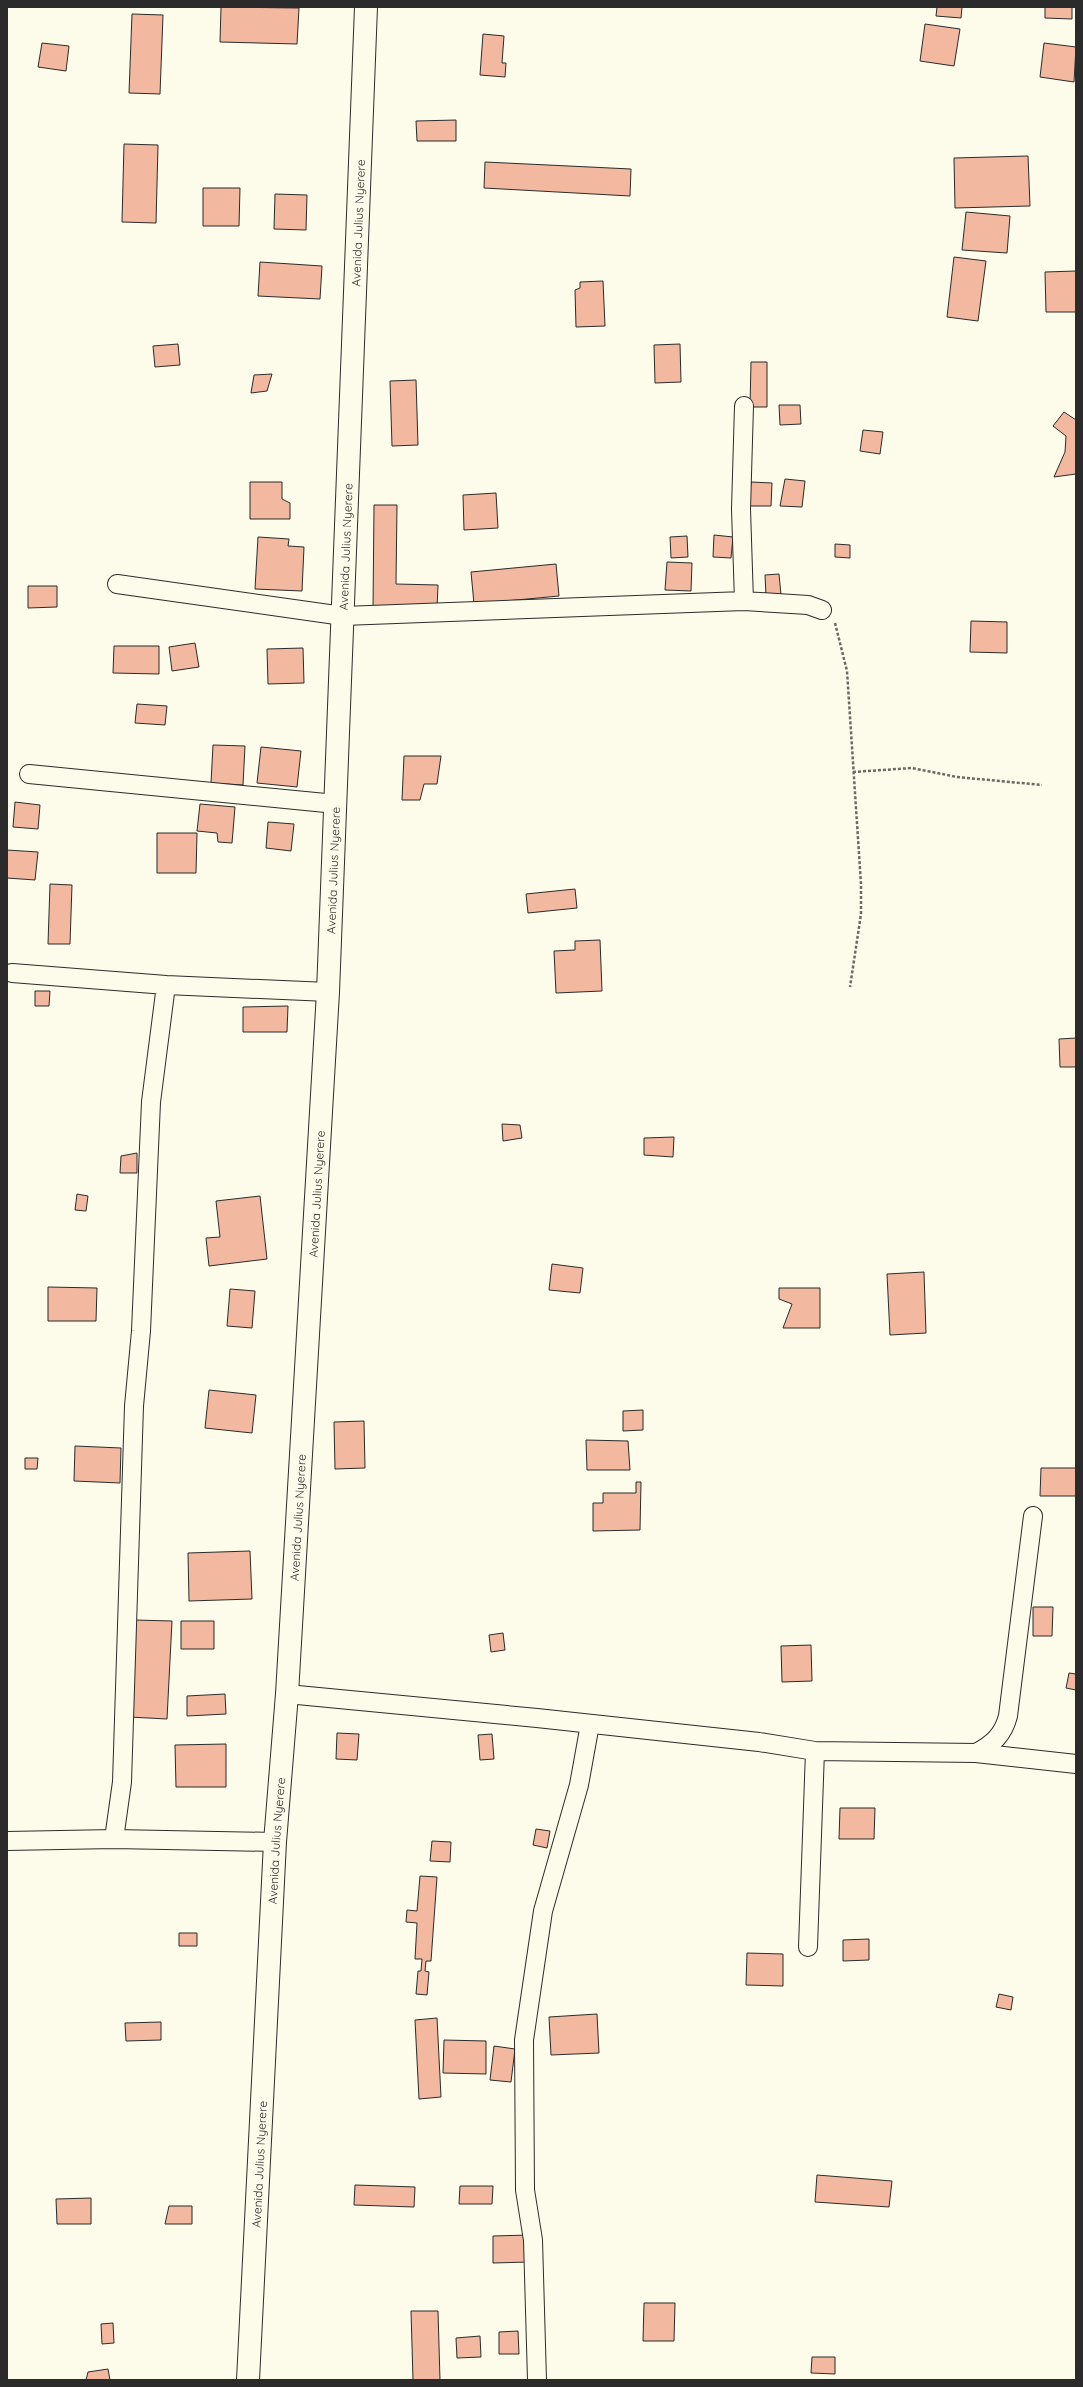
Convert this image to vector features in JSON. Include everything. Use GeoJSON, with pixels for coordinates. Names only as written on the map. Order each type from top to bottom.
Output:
{"type":"FeatureCollection","features":[{"type":"Feature","properties":{"kind":"street","name":"Avenida Julius Nyerere"},"geometry":{"type":"LineString","coordinates":[[248,2380],[275,1842],[287,1694],[328,992],[366,7]]}},
{"type":"Feature","properties":{"kind":"street"},"geometry":{"type":"LineString","coordinates":[[744,406],[741,509],[744,602]]}},
{"type":"Feature","properties":{"kind":"street"},"geometry":{"type":"LineString","coordinates":[[117,584],[343,616],[744,602],[808,605],[822,610]]}},
{"type":"Feature","properties":{"kind":"street"},"geometry":{"type":"LineString","coordinates":[[29,774],[336,804]]}},
{"type":"Feature","properties":{"kind":"street"},"geometry":{"type":"LineString","coordinates":[[12,973],[166,985],[328,992]]}},
{"type":"Feature","properties":{"kind":"street"},"geometry":{"type":"LineString","coordinates":[[114,1839],[122,1782],[131,1540],[134,1406],[141,1331],[151,1102],[166,985]]}},
{"type":"Feature","properties":{"kind":"street"},"geometry":{"type":"LineString","coordinates":[[976,1753],[996,1740],[1004,1729],[1008,1716],[1033,1516]]}},
{"type":"Feature","properties":{"kind":"street"},"geometry":{"type":"LineString","coordinates":[[287,1694],[759,1742],[816,1751],[976,1753],[1076,1764]]}},
{"type":"Feature","properties":{"kind":"street"},"geometry":{"type":"LineString","coordinates":[[536,2380],[533,2240],[525,2190],[524,2040],[543,1911],[578,1785],[590,1724]]}},
{"type":"Feature","properties":{"kind":"street"},"geometry":{"type":"LineString","coordinates":[[808,1947],[816,1751]]}},
{"type":"Feature","properties":{"kind":"street"},"geometry":{"type":"LineString","coordinates":[[7,1841],[114,1839],[275,1842]]}},
{"type":"Feature","properties":{"kind":"path"},"geometry":{"type":"LineString","coordinates":[[822,610],[835,624],[847,672],[861,884],[861,914],[850,987]]}},
{"type":"Feature","properties":{"kind":"path"},"geometry":{"type":"LineString","coordinates":[[853,772],[912,768],[957,777],[1042,785]]}},
{"type":"Feature","properties":{"kind":"building"},"geometry":{"type":"Polygon","coordinates":[[[221,7],[299,8],[297,44],[220,42],[221,7]]]}},
{"type":"Feature","properties":{"kind":"building"},"geometry":{"type":"Polygon","coordinates":[[[937,7],[962,7],[961,18],[936,16],[937,7]]]}},
{"type":"Feature","properties":{"kind":"building"},"geometry":{"type":"Polygon","coordinates":[[[1045,7],[1072,7],[1072,19],[1045,18],[1045,7]]]}},
{"type":"Feature","properties":{"kind":"building"},"geometry":{"type":"Polygon","coordinates":[[[132,14],[163,15],[160,94],[129,93],[132,14]]]}},
{"type":"Feature","properties":{"kind":"building"},"geometry":{"type":"Polygon","coordinates":[[[925,24],[960,29],[954,66],[920,61],[925,24]]]}},
{"type":"Feature","properties":{"kind":"building"},"geometry":{"type":"Polygon","coordinates":[[[483,34],[504,36],[502,63],[506,63],[505,77],[480,75],[483,34]]]}},
{"type":"Feature","properties":{"kind":"building"},"geometry":{"type":"Polygon","coordinates":[[[42,43],[69,46],[66,71],[38,67],[42,43]]]}},
{"type":"Feature","properties":{"kind":"building"},"geometry":{"type":"Polygon","coordinates":[[[1044,43],[1076,47],[1074,82],[1040,77],[1044,43]]]}},
{"type":"Feature","properties":{"kind":"building"},"geometry":{"type":"Polygon","coordinates":[[[456,120],[456,141],[417,141],[416,121],[456,120]]]}},
{"type":"Feature","properties":{"kind":"building"},"geometry":{"type":"Polygon","coordinates":[[[124,144],[158,145],[156,223],[122,222],[124,144]]]}},
{"type":"Feature","properties":{"kind":"building"},"geometry":{"type":"Polygon","coordinates":[[[1028,156],[1030,206],[955,208],[954,158],[1028,156]]]}},
{"type":"Feature","properties":{"kind":"building"},"geometry":{"type":"Polygon","coordinates":[[[485,162],[631,169],[630,196],[484,188],[485,162]]]}},
{"type":"Feature","properties":{"kind":"building"},"geometry":{"type":"Polygon","coordinates":[[[203,188],[240,188],[239,226],[203,226],[203,188]]]}},
{"type":"Feature","properties":{"kind":"building"},"geometry":{"type":"Polygon","coordinates":[[[275,194],[307,195],[306,230],[274,229],[275,194]]]}},
{"type":"Feature","properties":{"kind":"building"},"geometry":{"type":"Polygon","coordinates":[[[966,212],[1010,216],[1007,253],[962,250],[966,212]]]}},
{"type":"Feature","properties":{"kind":"building"},"geometry":{"type":"Polygon","coordinates":[[[954,257],[986,261],[978,321],[947,317],[954,257]]]}},
{"type":"Feature","properties":{"kind":"building"},"geometry":{"type":"Polygon","coordinates":[[[260,262],[322,266],[320,299],[258,296],[260,262]]]}},
{"type":"Feature","properties":{"kind":"building"},"geometry":{"type":"Polygon","coordinates":[[[1076,271],[1076,312],[1046,312],[1045,272],[1076,271]]]}},
{"type":"Feature","properties":{"kind":"building"},"geometry":{"type":"Polygon","coordinates":[[[603,281],[605,326],[576,327],[575,290],[580,288],[580,282],[603,281]]]}},
{"type":"Feature","properties":{"kind":"building"},"geometry":{"type":"Polygon","coordinates":[[[178,344],[180,365],[155,367],[153,346],[178,344]]]}},
{"type":"Feature","properties":{"kind":"building"},"geometry":{"type":"Polygon","coordinates":[[[680,344],[681,382],[655,383],[654,345],[680,344]]]}},
{"type":"Feature","properties":{"kind":"building"},"geometry":{"type":"Polygon","coordinates":[[[751,362],[767,362],[767,407],[750,407],[751,362]]]}},
{"type":"Feature","properties":{"kind":"building"},"geometry":{"type":"Polygon","coordinates":[[[272,374],[267,391],[251,393],[254,375],[272,374]]]}},
{"type":"Feature","properties":{"kind":"building"},"geometry":{"type":"Polygon","coordinates":[[[416,380],[418,445],[392,446],[390,381],[416,380]]]}},
{"type":"Feature","properties":{"kind":"building"},"geometry":{"type":"Polygon","coordinates":[[[779,405],[800,405],[801,424],[780,425],[779,405]]]}},
{"type":"Feature","properties":{"kind":"building"},"geometry":{"type":"Polygon","coordinates":[[[1064,412],[1076,420],[1076,474],[1054,477],[1065,452],[1066,436],[1053,426],[1064,412]]]}},
{"type":"Feature","properties":{"kind":"building"},"geometry":{"type":"Polygon","coordinates":[[[863,430],[883,432],[880,454],[860,451],[863,430]]]}},
{"type":"Feature","properties":{"kind":"building"},"geometry":{"type":"Polygon","coordinates":[[[785,479],[805,481],[802,507],[780,506],[785,479]]]}},
{"type":"Feature","properties":{"kind":"building"},"geometry":{"type":"Polygon","coordinates":[[[250,482],[282,482],[282,499],[290,503],[290,519],[250,519],[250,482]]]}},
{"type":"Feature","properties":{"kind":"building"},"geometry":{"type":"Polygon","coordinates":[[[751,482],[772,483],[771,506],[749,506],[751,482]]]}},
{"type":"Feature","properties":{"kind":"building"},"geometry":{"type":"Polygon","coordinates":[[[496,493],[498,528],[464,530],[463,495],[496,493]]]}},
{"type":"Feature","properties":{"kind":"building"},"geometry":{"type":"Polygon","coordinates":[[[374,505],[397,505],[396,584],[438,585],[437,609],[373,609],[374,505]]]}},
{"type":"Feature","properties":{"kind":"building"},"geometry":{"type":"Polygon","coordinates":[[[714,535],[733,537],[731,558],[713,557],[714,535]]]}},
{"type":"Feature","properties":{"kind":"building"},"geometry":{"type":"Polygon","coordinates":[[[687,536],[688,557],[671,558],[670,537],[687,536]]]}},
{"type":"Feature","properties":{"kind":"building"},"geometry":{"type":"Polygon","coordinates":[[[258,537],[289,539],[288,546],[304,547],[302,591],[255,589],[258,537]]]}},
{"type":"Feature","properties":{"kind":"building"},"geometry":{"type":"Polygon","coordinates":[[[835,544],[850,545],[850,558],[835,557],[835,544]]]}},
{"type":"Feature","properties":{"kind":"building"},"geometry":{"type":"Polygon","coordinates":[[[667,562],[692,563],[691,591],[665,590],[667,562]]]}},
{"type":"Feature","properties":{"kind":"building"},"geometry":{"type":"Polygon","coordinates":[[[556,564],[559,596],[474,604],[471,572],[556,564]]]}},
{"type":"Feature","properties":{"kind":"building"},"geometry":{"type":"Polygon","coordinates":[[[779,574],[781,595],[766,596],[765,575],[779,574]]]}},
{"type":"Feature","properties":{"kind":"building"},"geometry":{"type":"Polygon","coordinates":[[[28,586],[57,586],[57,607],[28,608],[28,586]]]}},
{"type":"Feature","properties":{"kind":"building"},"geometry":{"type":"Polygon","coordinates":[[[971,621],[1007,622],[1007,653],[970,652],[971,621]]]}},
{"type":"Feature","properties":{"kind":"building"},"geometry":{"type":"Polygon","coordinates":[[[195,643],[199,667],[172,671],[169,647],[195,643]]]}},
{"type":"Feature","properties":{"kind":"building"},"geometry":{"type":"Polygon","coordinates":[[[114,646],[159,646],[159,674],[113,673],[114,646]]]}},
{"type":"Feature","properties":{"kind":"building"},"geometry":{"type":"Polygon","coordinates":[[[303,648],[304,683],[268,684],[267,649],[303,648]]]}},
{"type":"Feature","properties":{"kind":"building"},"geometry":{"type":"Polygon","coordinates":[[[137,704],[167,706],[165,725],[135,723],[137,704]]]}},
{"type":"Feature","properties":{"kind":"building"},"geometry":{"type":"Polygon","coordinates":[[[213,745],[245,746],[243,785],[211,783],[213,745]]]}},
{"type":"Feature","properties":{"kind":"building"},"geometry":{"type":"Polygon","coordinates":[[[261,747],[301,751],[297,787],[257,783],[261,747]]]}},
{"type":"Feature","properties":{"kind":"building"},"geometry":{"type":"Polygon","coordinates":[[[404,756],[441,756],[437,784],[424,784],[420,800],[402,800],[404,756]]]}},
{"type":"Feature","properties":{"kind":"building"},"geometry":{"type":"Polygon","coordinates":[[[15,802],[40,805],[38,829],[13,827],[15,802]]]}},
{"type":"Feature","properties":{"kind":"building"},"geometry":{"type":"Polygon","coordinates":[[[200,804],[235,807],[232,843],[218,842],[217,833],[197,831],[200,804]]]}},
{"type":"Feature","properties":{"kind":"building"},"geometry":{"type":"Polygon","coordinates":[[[268,822],[294,824],[291,851],[266,848],[268,822]]]}},
{"type":"Feature","properties":{"kind":"building"},"geometry":{"type":"Polygon","coordinates":[[[157,833],[197,833],[196,873],[157,873],[157,833]]]}},
{"type":"Feature","properties":{"kind":"building"},"geometry":{"type":"Polygon","coordinates":[[[7,850],[38,852],[35,880],[7,878],[7,850]]]}},
{"type":"Feature","properties":{"kind":"building"},"geometry":{"type":"Polygon","coordinates":[[[50,884],[72,885],[70,944],[48,944],[50,884]]]}},
{"type":"Feature","properties":{"kind":"building"},"geometry":{"type":"Polygon","coordinates":[[[575,889],[577,908],[528,913],[526,894],[575,889]]]}},
{"type":"Feature","properties":{"kind":"building"},"geometry":{"type":"Polygon","coordinates":[[[600,940],[602,991],[556,993],[554,951],[575,950],[575,941],[600,940]]]}},
{"type":"Feature","properties":{"kind":"building"},"geometry":{"type":"Polygon","coordinates":[[[35,991],[50,991],[49,1006],[35,1006],[35,991]]]}},
{"type":"Feature","properties":{"kind":"building"},"geometry":{"type":"Polygon","coordinates":[[[288,1006],[287,1032],[243,1032],[243,1007],[288,1006]]]}},
{"type":"Feature","properties":{"kind":"building"},"geometry":{"type":"Polygon","coordinates":[[[1076,1038],[1076,1067],[1060,1067],[1059,1039],[1076,1038]]]}},
{"type":"Feature","properties":{"kind":"building"},"geometry":{"type":"Polygon","coordinates":[[[502,1124],[520,1125],[522,1138],[503,1141],[502,1124]]]}},
{"type":"Feature","properties":{"kind":"building"},"geometry":{"type":"Polygon","coordinates":[[[674,1137],[673,1157],[644,1155],[644,1138],[674,1137]]]}},
{"type":"Feature","properties":{"kind":"building"},"geometry":{"type":"Polygon","coordinates":[[[137,1153],[137,1173],[120,1173],[121,1156],[137,1153]]]}},
{"type":"Feature","properties":{"kind":"building"},"geometry":{"type":"Polygon","coordinates":[[[77,1194],[88,1196],[86,1211],[75,1210],[77,1194]]]}},
{"type":"Feature","properties":{"kind":"building"},"geometry":{"type":"Polygon","coordinates":[[[260,1196],[267,1259],[209,1266],[206,1238],[220,1237],[216,1201],[260,1196]]]}},
{"type":"Feature","properties":{"kind":"building"},"geometry":{"type":"Polygon","coordinates":[[[552,1264],[583,1268],[580,1293],[549,1290],[552,1264]]]}},
{"type":"Feature","properties":{"kind":"building"},"geometry":{"type":"Polygon","coordinates":[[[924,1272],[926,1333],[890,1335],[887,1274],[924,1272]]]}},
{"type":"Feature","properties":{"kind":"building"},"geometry":{"type":"Polygon","coordinates":[[[48,1287],[97,1288],[96,1321],[48,1321],[48,1287]]]}},
{"type":"Feature","properties":{"kind":"building"},"geometry":{"type":"Polygon","coordinates":[[[779,1288],[820,1288],[820,1328],[783,1328],[792,1304],[779,1299],[779,1288]]]}},
{"type":"Feature","properties":{"kind":"building"},"geometry":{"type":"Polygon","coordinates":[[[230,1289],[255,1291],[252,1328],[227,1326],[230,1289]]]}},
{"type":"Feature","properties":{"kind":"building"},"geometry":{"type":"Polygon","coordinates":[[[209,1390],[256,1395],[252,1433],[205,1428],[209,1390]]]}},
{"type":"Feature","properties":{"kind":"building"},"geometry":{"type":"Polygon","coordinates":[[[643,1410],[643,1430],[623,1431],[623,1411],[643,1410]]]}},
{"type":"Feature","properties":{"kind":"building"},"geometry":{"type":"Polygon","coordinates":[[[364,1421],[365,1468],[335,1469],[334,1422],[364,1421]]]}},
{"type":"Feature","properties":{"kind":"building"},"geometry":{"type":"Polygon","coordinates":[[[586,1440],[628,1441],[630,1470],[587,1470],[586,1440]]]}},
{"type":"Feature","properties":{"kind":"building"},"geometry":{"type":"Polygon","coordinates":[[[75,1446],[121,1448],[120,1483],[74,1481],[75,1446]]]}},
{"type":"Feature","properties":{"kind":"building"},"geometry":{"type":"Polygon","coordinates":[[[25,1458],[38,1458],[37,1469],[25,1469],[25,1458]]]}},
{"type":"Feature","properties":{"kind":"building"},"geometry":{"type":"Polygon","coordinates":[[[1041,1468],[1076,1468],[1076,1496],[1040,1496],[1041,1468]]]}},
{"type":"Feature","properties":{"kind":"building"},"geometry":{"type":"Polygon","coordinates":[[[636,1482],[641,1482],[640,1530],[593,1531],[593,1503],[603,1503],[603,1493],[636,1493],[636,1482]]]}},
{"type":"Feature","properties":{"kind":"building"},"geometry":{"type":"Polygon","coordinates":[[[250,1551],[252,1599],[189,1601],[188,1553],[250,1551]]]}},
{"type":"Feature","properties":{"kind":"building"},"geometry":{"type":"Polygon","coordinates":[[[1033,1607],[1053,1607],[1052,1636],[1033,1636],[1033,1607]]]}},
{"type":"Feature","properties":{"kind":"building"},"geometry":{"type":"Polygon","coordinates":[[[134,1620],[172,1621],[167,1719],[129,1717],[134,1620]]]}},
{"type":"Feature","properties":{"kind":"building"},"geometry":{"type":"Polygon","coordinates":[[[181,1621],[214,1621],[214,1649],[181,1649],[181,1621]]]}},
{"type":"Feature","properties":{"kind":"building"},"geometry":{"type":"Polygon","coordinates":[[[503,1633],[505,1650],[491,1652],[489,1635],[503,1633]]]}},
{"type":"Feature","properties":{"kind":"building"},"geometry":{"type":"Polygon","coordinates":[[[811,1645],[812,1681],[782,1682],[781,1646],[811,1645]]]}},
{"type":"Feature","properties":{"kind":"building"},"geometry":{"type":"Polygon","coordinates":[[[1069,1673],[1076,1674],[1076,1690],[1066,1688],[1069,1673]]]}},
{"type":"Feature","properties":{"kind":"building"},"geometry":{"type":"Polygon","coordinates":[[[225,1694],[226,1714],[187,1716],[187,1696],[225,1694]]]}},
{"type":"Feature","properties":{"kind":"building"},"geometry":{"type":"Polygon","coordinates":[[[337,1733],[359,1734],[357,1760],[336,1759],[337,1733]]]}},
{"type":"Feature","properties":{"kind":"building"},"geometry":{"type":"Polygon","coordinates":[[[492,1734],[494,1759],[480,1760],[478,1735],[492,1734]]]}},
{"type":"Feature","properties":{"kind":"building"},"geometry":{"type":"Polygon","coordinates":[[[226,1744],[226,1787],[176,1787],[175,1745],[226,1744]]]}},
{"type":"Feature","properties":{"kind":"building"},"geometry":{"type":"Polygon","coordinates":[[[840,1808],[875,1808],[874,1839],[839,1839],[840,1808]]]}},
{"type":"Feature","properties":{"kind":"building"},"geometry":{"type":"Polygon","coordinates":[[[536,1829],[550,1831],[547,1848],[533,1845],[536,1829]]]}},
{"type":"Feature","properties":{"kind":"building"},"geometry":{"type":"Polygon","coordinates":[[[432,1841],[451,1842],[450,1862],[430,1861],[432,1841]]]}},
{"type":"Feature","properties":{"kind":"building"},"geometry":{"type":"Polygon","coordinates":[[[420,1876],[437,1877],[431,1961],[426,1961],[425,1971],[429,1972],[427,1995],[416,1994],[418,1971],[421,1971],[422,1959],[415,1959],[417,1923],[406,1922],[407,1910],[417,1911],[420,1876]]]}},
{"type":"Feature","properties":{"kind":"building"},"geometry":{"type":"Polygon","coordinates":[[[179,1933],[197,1933],[197,1946],[179,1946],[179,1933]]]}},
{"type":"Feature","properties":{"kind":"building"},"geometry":{"type":"Polygon","coordinates":[[[869,1939],[869,1960],[843,1961],[843,1940],[869,1939]]]}},
{"type":"Feature","properties":{"kind":"building"},"geometry":{"type":"Polygon","coordinates":[[[747,1953],[783,1954],[783,1986],[746,1985],[747,1953]]]}},
{"type":"Feature","properties":{"kind":"building"},"geometry":{"type":"Polygon","coordinates":[[[999,1994],[1013,1997],[1011,2010],[996,2007],[999,1994]]]}},
{"type":"Feature","properties":{"kind":"building"},"geometry":{"type":"Polygon","coordinates":[[[597,2014],[599,2053],[551,2055],[549,2017],[597,2014]]]}},
{"type":"Feature","properties":{"kind":"building"},"geometry":{"type":"Polygon","coordinates":[[[437,2018],[441,2097],[419,2099],[415,2020],[437,2018]]]}},
{"type":"Feature","properties":{"kind":"building"},"geometry":{"type":"Polygon","coordinates":[[[161,2022],[161,2040],[126,2041],[125,2023],[161,2022]]]}},
{"type":"Feature","properties":{"kind":"building"},"geometry":{"type":"Polygon","coordinates":[[[444,2040],[486,2041],[486,2074],[443,2073],[444,2040]]]}},
{"type":"Feature","properties":{"kind":"building"},"geometry":{"type":"Polygon","coordinates":[[[494,2046],[515,2049],[511,2082],[490,2080],[494,2046]]]}},
{"type":"Feature","properties":{"kind":"building"},"geometry":{"type":"Polygon","coordinates":[[[817,2175],[892,2181],[889,2207],[815,2202],[817,2175]]]}},
{"type":"Feature","properties":{"kind":"building"},"geometry":{"type":"Polygon","coordinates":[[[355,2185],[415,2187],[414,2207],[354,2205],[355,2185]]]}},
{"type":"Feature","properties":{"kind":"building"},"geometry":{"type":"Polygon","coordinates":[[[460,2186],[493,2186],[492,2204],[459,2204],[460,2186]]]}},
{"type":"Feature","properties":{"kind":"building"},"geometry":{"type":"Polygon","coordinates":[[[91,2198],[91,2224],[57,2224],[56,2199],[91,2198]]]}},
{"type":"Feature","properties":{"kind":"building"},"geometry":{"type":"Polygon","coordinates":[[[169,2206],[192,2206],[192,2224],[165,2224],[169,2206]]]}},
{"type":"Feature","properties":{"kind":"building"},"geometry":{"type":"Polygon","coordinates":[[[530,2235],[530,2262],[493,2263],[493,2236],[530,2235]]]}},
{"type":"Feature","properties":{"kind":"building"},"geometry":{"type":"Polygon","coordinates":[[[644,2303],[675,2303],[674,2341],[643,2341],[644,2303]]]}},
{"type":"Feature","properties":{"kind":"building"},"geometry":{"type":"Polygon","coordinates":[[[411,2311],[438,2311],[440,2380],[413,2380],[411,2311]]]}},
{"type":"Feature","properties":{"kind":"building"},"geometry":{"type":"Polygon","coordinates":[[[113,2323],[114,2343],[102,2344],[101,2324],[113,2323]]]}},
{"type":"Feature","properties":{"kind":"building"},"geometry":{"type":"Polygon","coordinates":[[[518,2331],[519,2354],[499,2354],[499,2332],[518,2331]]]}},
{"type":"Feature","properties":{"kind":"building"},"geometry":{"type":"Polygon","coordinates":[[[480,2336],[481,2357],[457,2358],[456,2338],[480,2336]]]}},
{"type":"Feature","properties":{"kind":"building"},"geometry":{"type":"Polygon","coordinates":[[[812,2357],[835,2357],[835,2374],[811,2373],[812,2357]]]}},
{"type":"Feature","properties":{"kind":"building"},"geometry":{"type":"Polygon","coordinates":[[[108,2369],[110,2380],[86,2380],[88,2372],[108,2369]]]}}]}
